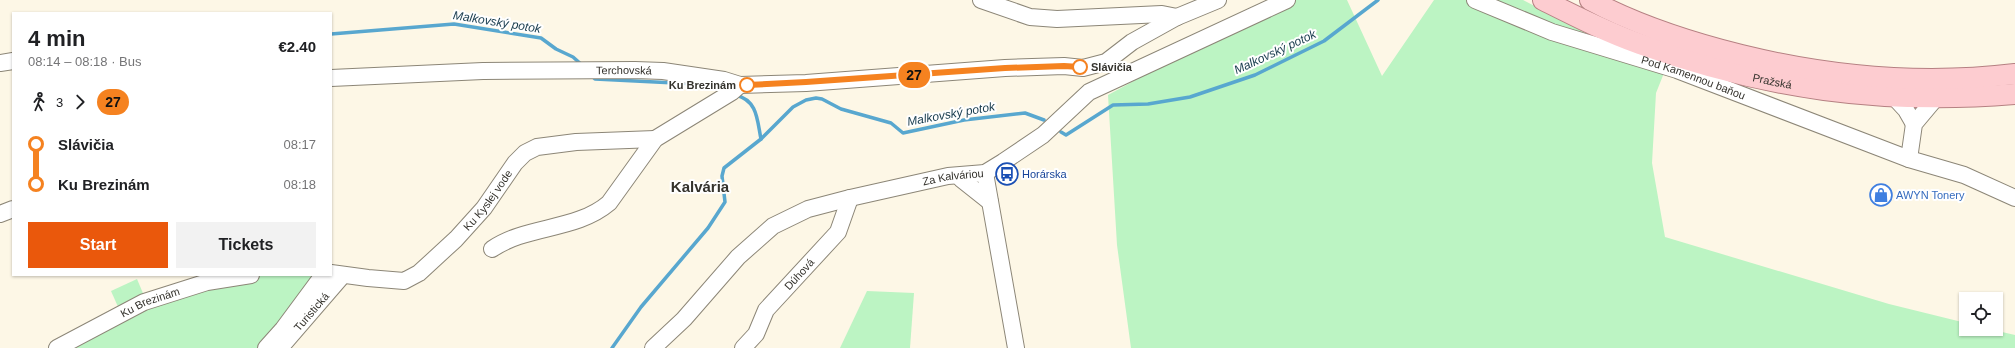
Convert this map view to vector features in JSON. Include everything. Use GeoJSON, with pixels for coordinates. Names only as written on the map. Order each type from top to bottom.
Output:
{"type":"FeatureCollection","features":[{"type":"Feature","properties":{"kind":"main road","name":"Pražská"},"geometry":{"type":"LineString","coordinates":[[1543,0],[1638,44],[1713,68],[1766,81],[1822,91],[1894,97],[1935,99],[2015,94]]}},
{"type":"Feature","properties":{"kind":"main road","name":"Pražská"},"geometry":{"type":"LineString","coordinates":[[1594,1],[1651,28],[1705,46],[1818,71],[1875,77],[1925,80],[1980,78],[2015,74]]}},
{"type":"Feature","properties":{"kind":"street"},"geometry":{"type":"LineString","coordinates":[[981,0],[1030,17],[1058,18],[1162,14],[1177,17],[1218,0]]}},
{"type":"Feature","properties":{"kind":"street","name":"Za Kalváriou"},"geometry":{"type":"LineString","coordinates":[[653,348],[684,319],[738,257],[773,226],[808,209],[850,198],[948,176],[985,173],[1004,162],[1042,135],[1089,92],[1287,0]]}},
{"type":"Feature","properties":{"kind":"street","name":"Pod Kamennou baňou"},"geometry":{"type":"LineString","coordinates":[[1475,0],[1552,32],[1677,70],[1909,159],[1964,175],[2015,198]]}},
{"type":"Feature","properties":{"kind":"street","name":"Terchovská"},"geometry":{"type":"LineString","coordinates":[[332,78],[474,72],[596,70],[663,71],[724,80],[732,92],[806,82],[1005,68],[1064,66],[1083,68],[1106,62],[1132,42],[1177,17]]}},
{"type":"Feature","properties":{"kind":"street"},"geometry":{"type":"LineString","coordinates":[[0,63],[12,61]]}},
{"type":"Feature","properties":{"kind":"street"},"geometry":{"type":"LineString","coordinates":[[1083,68],[1089,92]]}},
{"type":"Feature","properties":{"kind":"street","name":"Ku Kyslej vode"},"geometry":{"type":"LineString","coordinates":[[492,249],[505,240],[566,224],[600,211],[609,203],[655,139],[732,92]]}},
{"type":"Feature","properties":{"kind":"street"},"geometry":{"type":"LineString","coordinates":[[1894,97],[1906,110],[1914,124]]}},
{"type":"Feature","properties":{"kind":"street"},"geometry":{"type":"LineString","coordinates":[[1909,159],[1914,124],[1935,99]]}},
{"type":"Feature","properties":{"kind":"street","name":"Ku Kyslej vode"},"geometry":{"type":"LineString","coordinates":[[337,274],[404,281],[419,273],[456,239],[484,208],[515,163],[525,153],[537,147],[576,142],[655,139]]}},
{"type":"Feature","properties":{"kind":"street"},"geometry":{"type":"LineString","coordinates":[[985,173],[1016,348]]}},
{"type":"Feature","properties":{"kind":"street"},"geometry":{"type":"LineString","coordinates":[[961,180],[990,202]]}},
{"type":"Feature","properties":{"kind":"street","name":"Dúhová"},"geometry":{"type":"LineString","coordinates":[[743,348],[756,334],[766,310],[838,232],[850,198]]}},
{"type":"Feature","properties":{"kind":"street"},"geometry":{"type":"LineString","coordinates":[[0,214],[12,209]]}},
{"type":"Feature","properties":{"kind":"street","name":"Turistická"},"geometry":{"type":"LineString","coordinates":[[280,348],[337,274]]}},
{"type":"Feature","properties":{"kind":"street","name":"Ku Brezinám"},"geometry":{"type":"LineString","coordinates":[[57,348],[144,302],[207,282],[245,276]]}},
{"type":"Feature","properties":{"kind":"street","name":"Turistická"},"geometry":{"type":"LineString","coordinates":[[266,348],[283,329],[321,276]]}},
{"type":"Feature","properties":{"kind":"green space"},"geometry":{"type":"Polygon","coordinates":[[[1283,0],[1347,0],[1382,76],[1434,0],[1523,0],[1548,13],[1670,58],[1656,93],[1652,163],[1665,237],[1889,304],[1959,321],[1959,336],[2003,336],[2003,332],[2015,335],[2015,348],[1131,348],[1117,245],[1108,95],[1283,0]]]}},
{"type":"Feature","properties":{"kind":"green space"},"geometry":{"type":"Polygon","coordinates":[[[200,276],[312,276],[267,348],[54,348],[141,302],[189,279],[200,276]]]}},
{"type":"Feature","properties":{"kind":"green space"},"geometry":{"type":"Polygon","coordinates":[[[137,279],[145,298],[119,309],[111,291],[137,279]]]}},
{"type":"Feature","properties":{"kind":"green space"},"geometry":{"type":"Polygon","coordinates":[[[867,291],[914,293],[910,348],[840,348],[867,291]]]}},
{"type":"Feature","properties":{"kind":"waterway","name":"Malkovský potok"},"geometry":{"type":"LineString","coordinates":[[1061,132],[1066,135],[1113,105],[1148,104],[1190,97],[1255,75],[1324,41],[1378,0]]}},
{"type":"Feature","properties":{"kind":"waterway","name":"Malkovský potok"},"geometry":{"type":"LineString","coordinates":[[332,34],[454,24],[541,38],[556,49],[573,57],[582,65]]}},
{"type":"Feature","properties":{"kind":"waterway","name":"Malkovský potok"},"geometry":{"type":"LineString","coordinates":[[591,75],[595,79],[695,84],[725,91]]}},
{"type":"Feature","properties":{"kind":"waterway","name":"Malkovský potok"},"geometry":{"type":"LineString","coordinates":[[736,95],[749,102],[753,107],[757,118],[761,139]]}},
{"type":"Feature","properties":{"kind":"waterway","name":"Malkovský potok"},"geometry":{"type":"LineString","coordinates":[[612,348],[641,307],[708,228],[725,202],[722,176],[724,168],[761,139],[793,107],[806,100],[816,98],[822,99],[841,109],[891,123],[903,133],[964,120],[1025,113],[1044,120]]}},
{"type":"Feature","properties":{"kind":"bus line","name":"27"},"geometry":{"type":"LineString","coordinates":[[747,85],[1005,68],[1064,66],[1080,67]]}},
{"type":"Feature","properties":{"kind":"place","name":"Slávičia"},"geometry":{"type":"Point","coordinates":[1080,67]}},
{"type":"Feature","properties":{"kind":"place","name":"Ku Brezinám"},"geometry":{"type":"Point","coordinates":[747,85]}},
{"type":"Feature","properties":{"kind":"place","name":"Horárska"},"geometry":{"type":"Point","coordinates":[1007,174]}},
{"type":"Feature","properties":{"kind":"place","name":"AWYN Tonery"},"geometry":{"type":"Point","coordinates":[1881,195]}},
{"type":"Feature","properties":{"kind":"district","name":"Kalvária"},"geometry":{"type":"Point","coordinates":[700,187]}}]}
